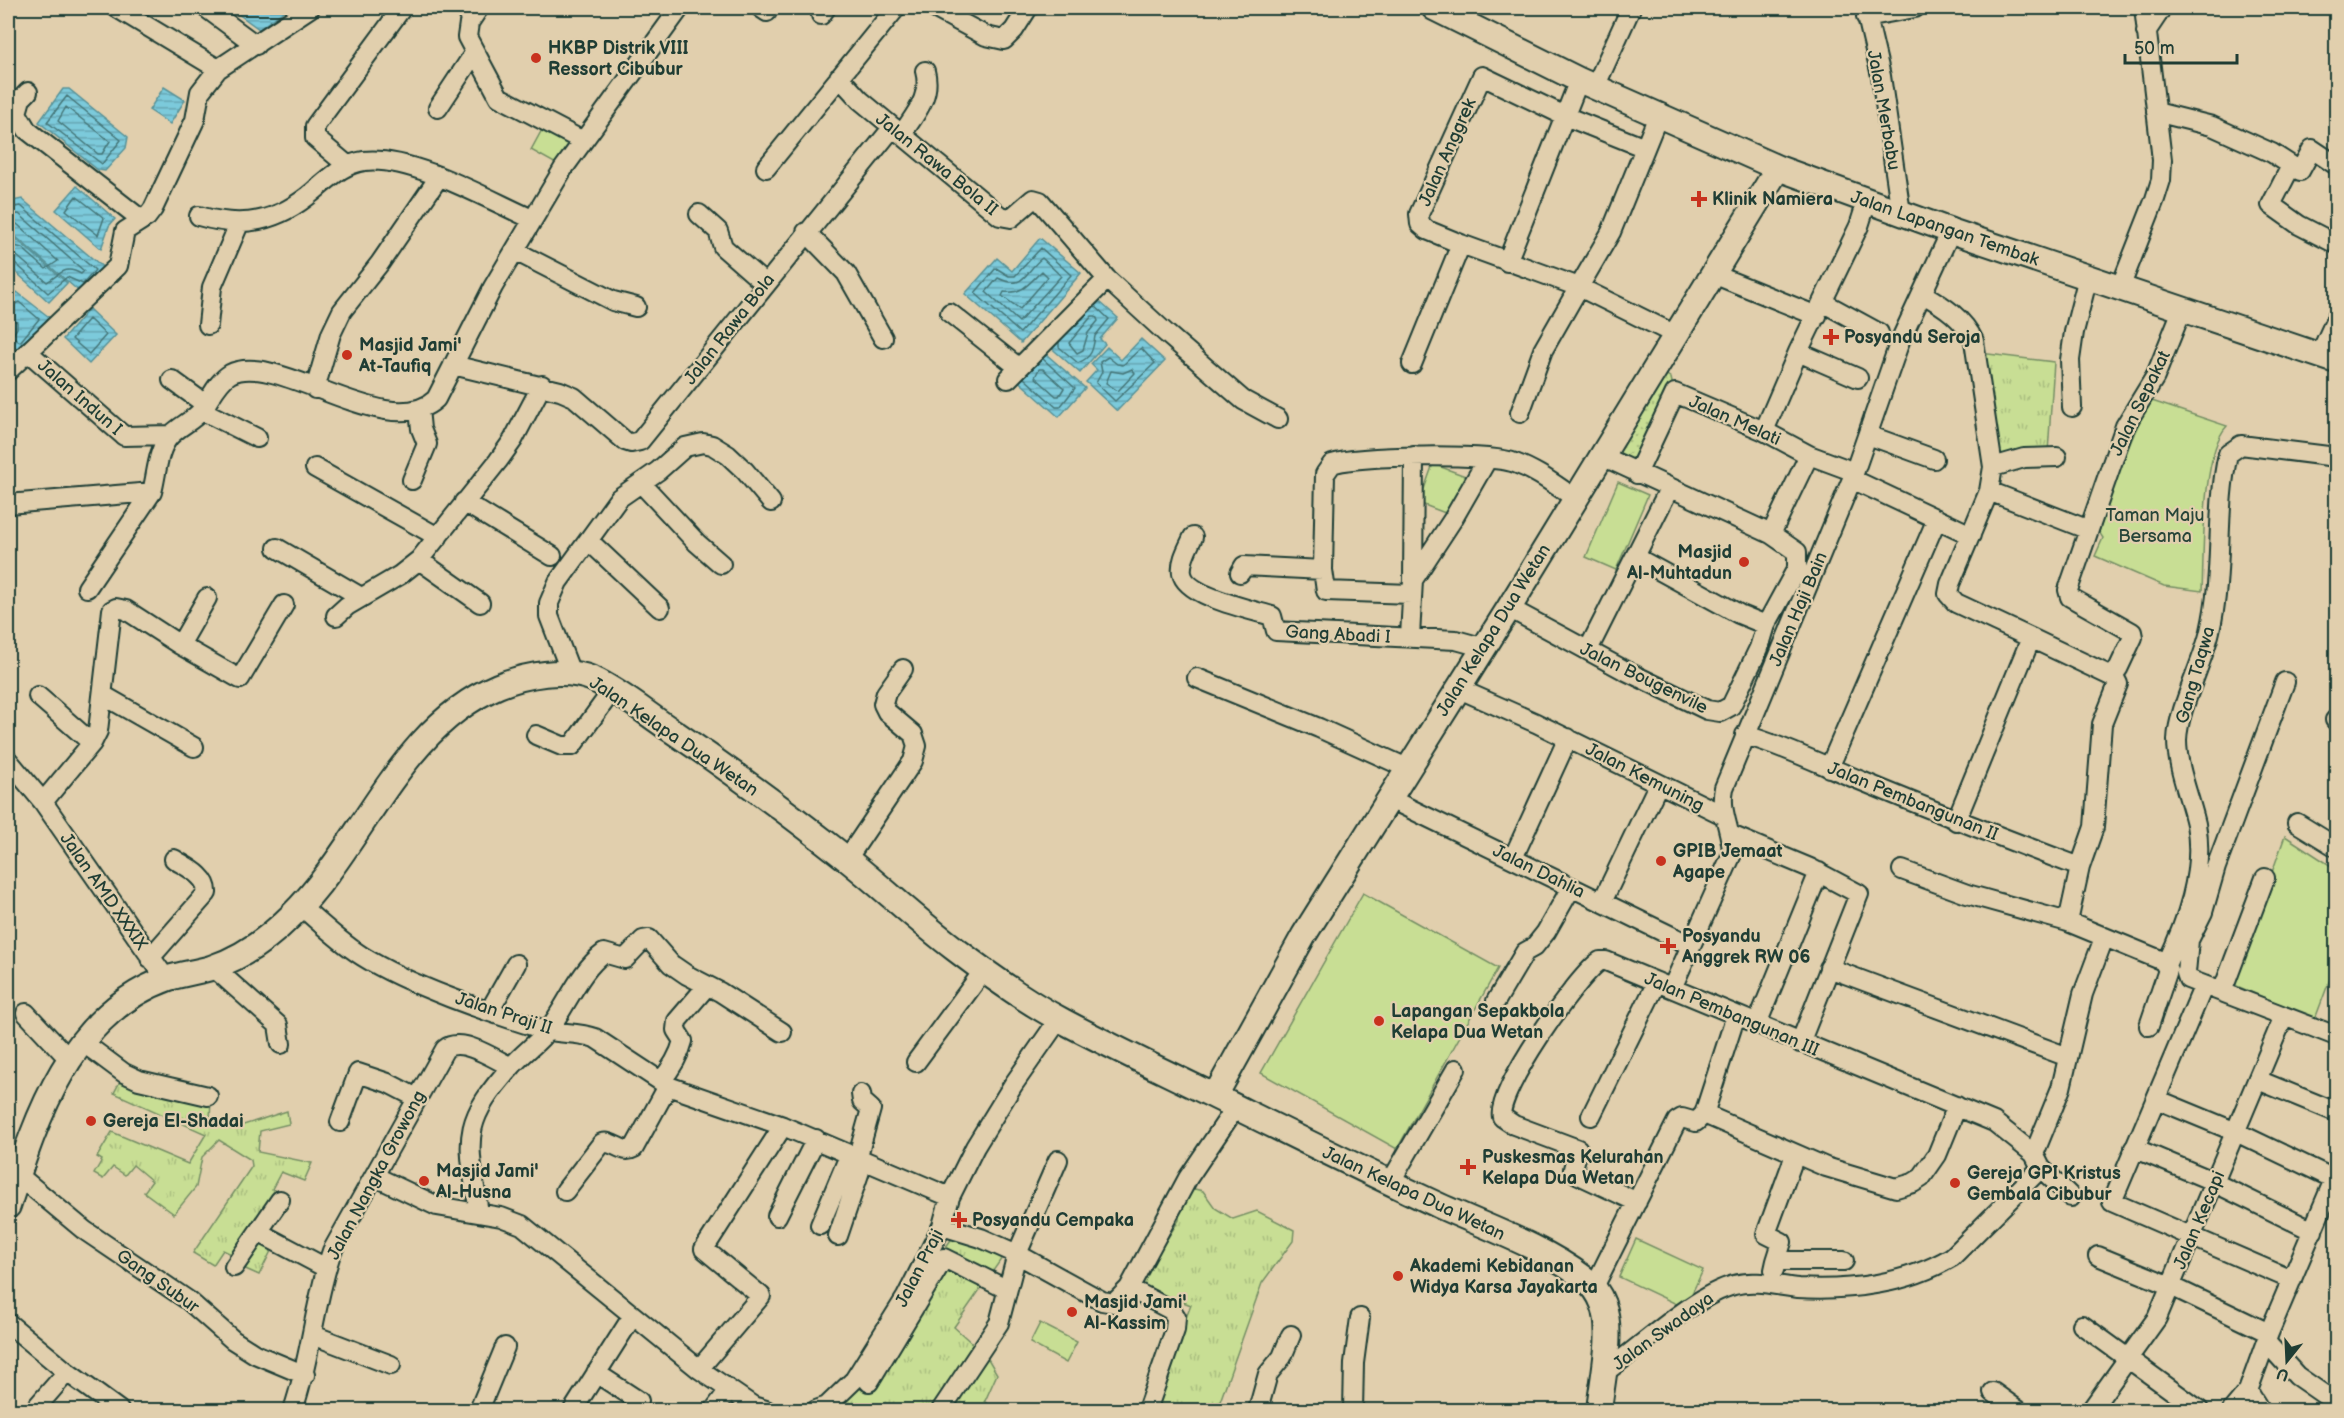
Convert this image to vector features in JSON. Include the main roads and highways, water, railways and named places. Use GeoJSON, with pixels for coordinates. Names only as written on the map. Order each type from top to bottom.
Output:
{"type":"FeatureCollection","features":[{"type":"Feature","properties":{"kind":"water"},"geometry":{"type":"Polygon","coordinates":[[[230,8],[288,8],[259,29],[230,8]]]}},
{"type":"Feature","properties":{"kind":"water"},"geometry":{"type":"Polygon","coordinates":[[[164,87],[185,100],[170,124],[149,110],[164,87]]]}},
{"type":"Feature","properties":{"kind":"water"},"geometry":{"type":"Polygon","coordinates":[[[63,89],[69,89],[128,137],[126,148],[105,171],[98,170],[39,122],[63,89]]]}},
{"type":"Feature","properties":{"kind":"water"},"geometry":{"type":"Polygon","coordinates":[[[77,186],[115,219],[109,226],[101,249],[56,210],[77,186]]]}},
{"type":"Feature","properties":{"kind":"water"},"geometry":{"type":"Polygon","coordinates":[[[22,199],[105,269],[82,294],[8,230],[8,202],[22,199]]]}},
{"type":"Feature","properties":{"kind":"water"},"geometry":{"type":"Polygon","coordinates":[[[8,232],[67,283],[49,302],[8,265],[8,232]]]}},
{"type":"Feature","properties":{"kind":"water"},"geometry":{"type":"Polygon","coordinates":[[[1040,238],[1081,273],[1021,343],[965,294],[997,258],[1012,271],[1040,238]]]}},
{"type":"Feature","properties":{"kind":"water"},"geometry":{"type":"Polygon","coordinates":[[[17,292],[49,317],[21,352],[8,341],[8,331],[12,325],[8,321],[8,304],[17,292]]]}},
{"type":"Feature","properties":{"kind":"water"},"geometry":{"type":"Polygon","coordinates":[[[1092,295],[1118,318],[1100,339],[1105,344],[1080,373],[1048,345],[1092,295]]]}},
{"type":"Feature","properties":{"kind":"water"},"geometry":{"type":"Polygon","coordinates":[[[89,309],[116,335],[89,364],[63,339],[89,309]]]}},
{"type":"Feature","properties":{"kind":"water"},"geometry":{"type":"Polygon","coordinates":[[[1141,339],[1165,361],[1117,411],[1086,382],[1097,370],[1091,364],[1107,347],[1121,360],[1141,339]]]}},
{"type":"Feature","properties":{"kind":"water"},"geometry":{"type":"Polygon","coordinates":[[[1039,348],[1085,388],[1059,417],[1014,377],[1039,348]]]}},
{"type":"Feature","properties":{"kind":"place","name":"HKBP Distrik VIII Ressort Cibubur"},"geometry":{"type":"Point","coordinates":[536,58]}},
{"type":"Feature","properties":{"kind":"place","name":"Klinik Namiera"},"geometry":{"type":"Point","coordinates":[1699,199]}},
{"type":"Feature","properties":{"kind":"place","name":"Posyandu Seroja"},"geometry":{"type":"Point","coordinates":[1831,337]}},
{"type":"Feature","properties":{"kind":"place","name":"Masjid Jami' At-Taufiq"},"geometry":{"type":"Point","coordinates":[347,355]}},
{"type":"Feature","properties":{"kind":"place","name":"Masjid Al-Muhtadun"},"geometry":{"type":"Point","coordinates":[1744,562]}},
{"type":"Feature","properties":{"kind":"place","name":"GPIB Jemaat Agape"},"geometry":{"type":"Point","coordinates":[1661,861]}},
{"type":"Feature","properties":{"kind":"place","name":"Posyandu Anggrek RW 06"},"geometry":{"type":"Point","coordinates":[1668,946]}},
{"type":"Feature","properties":{"kind":"place","name":"Lapangan Sepakbola Kelapa Dua Wetan"},"geometry":{"type":"Point","coordinates":[1379,1021]}},
{"type":"Feature","properties":{"kind":"place","name":"Gereja El-Shadai"},"geometry":{"type":"Point","coordinates":[91,1121]}},
{"type":"Feature","properties":{"kind":"place","name":"Puskesmas Kelurahan Kelapa Dua Wetan"},"geometry":{"type":"Point","coordinates":[1468,1167]}},
{"type":"Feature","properties":{"kind":"place","name":"Masjid Jami' Al-Husna"},"geometry":{"type":"Point","coordinates":[424,1181]}},
{"type":"Feature","properties":{"kind":"place","name":"Gereja GPI Kristus Gembala Cibubur"},"geometry":{"type":"Point","coordinates":[1955,1183]}},
{"type":"Feature","properties":{"kind":"place","name":"Posyandu Cempaka"},"geometry":{"type":"Point","coordinates":[959,1220]}},
{"type":"Feature","properties":{"kind":"place","name":"Akademi Kebidanan Widya Karsa Jayakarta"},"geometry":{"type":"Point","coordinates":[1398,1276]}},
{"type":"Feature","properties":{"kind":"place","name":"Masjid Jami' Al-Kassim"},"geometry":{"type":"Point","coordinates":[1072,1312]}},
{"type":"Feature","properties":{"kind":"park label","name":"Taman Maju Bersama"},"geometry":{"type":"Point","coordinates":[2155,525]}}]}
